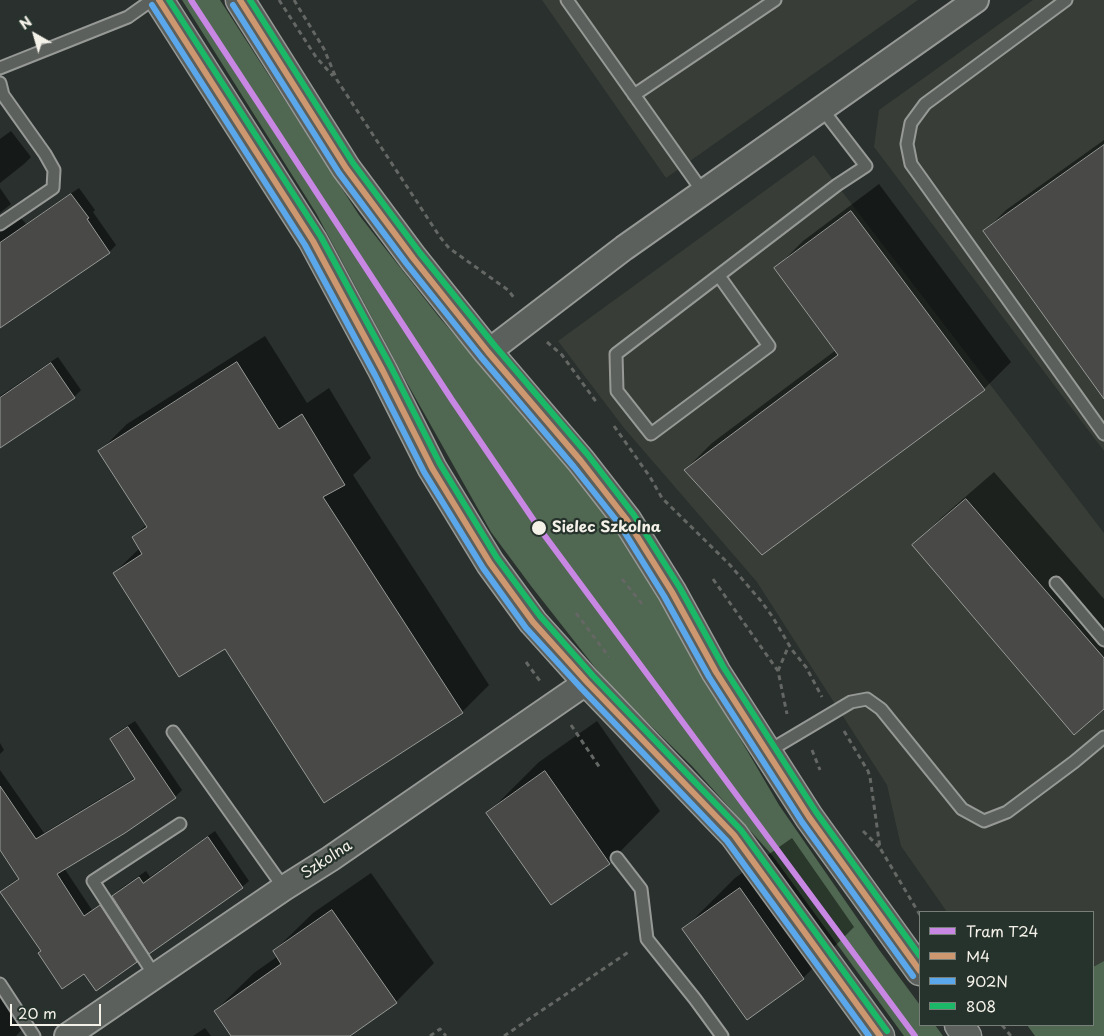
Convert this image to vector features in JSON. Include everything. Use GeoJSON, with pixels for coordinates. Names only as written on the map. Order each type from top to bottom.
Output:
{"type":"FeatureCollection","features":[{"type":"Feature","properties":{"kind":"street"},"geometry":{"type":"LineString","coordinates":[[159,0],[313,241],[383,371],[432,468],[490,563],[533,622],[587,682],[734,835],[880,1036]]}},
{"type":"Feature","properties":{"kind":"street"},"geometry":{"type":"LineString","coordinates":[[240,0],[346,168],[413,258],[488,352],[582,461],[627,520],[672,592],[716,672],[809,817],[919,970]]}},
{"type":"Feature","properties":{"kind":"street"},"geometry":{"type":"LineString","coordinates":[[488,352],[624,248],[976,0]]}},
{"type":"Feature","properties":{"kind":"street","name":"Szkolna"},"geometry":{"type":"LineString","coordinates":[[67,1036],[284,888],[338,854],[587,682]]}},
{"type":"Feature","properties":{"kind":"street"},"geometry":{"type":"LineString","coordinates":[[960,1026],[968,1036]]}},
{"type":"Feature","properties":{"kind":"lane"},"geometry":{"type":"LineString","coordinates":[[0,68],[128,17],[152,0]]}},
{"type":"Feature","properties":{"kind":"lane"},"geometry":{"type":"LineString","coordinates":[[566,0],[703,192]]}},
{"type":"Feature","properties":{"kind":"lane"},"geometry":{"type":"LineString","coordinates":[[634,95],[775,0]]}},
{"type":"Feature","properties":{"kind":"lane"},"geometry":{"type":"LineString","coordinates":[[1066,0],[925,104],[911,123],[907,144],[912,164],[1104,434]]}},
{"type":"Feature","properties":{"kind":"lane"},"geometry":{"type":"LineString","coordinates":[[0,83],[4,95],[54,170],[53,188],[0,224]]}},
{"type":"Feature","properties":{"kind":"lane"},"geometry":{"type":"LineString","coordinates":[[719,276],[770,346],[651,434],[617,391],[616,354],[837,185],[866,166],[822,109]]}},
{"type":"Feature","properties":{"kind":"lane"},"geometry":{"type":"LineString","coordinates":[[1056,583],[1104,640]]}},
{"type":"Feature","properties":{"kind":"lane"},"geometry":{"type":"LineString","coordinates":[[767,752],[851,702],[867,699],[881,709],[962,809],[984,821],[1007,812],[1104,737]]}},
{"type":"Feature","properties":{"kind":"lane"},"geometry":{"type":"LineString","coordinates":[[173,732],[284,888]]}},
{"type":"Feature","properties":{"kind":"lane"},"geometry":{"type":"LineString","coordinates":[[155,976],[93,882],[180,824]]}},
{"type":"Feature","properties":{"kind":"lane"},"geometry":{"type":"LineString","coordinates":[[617,858],[641,889],[647,940],[695,999],[722,1036]]}},
{"type":"Feature","properties":{"kind":"lane"},"geometry":{"type":"LineString","coordinates":[[0,984],[34,1036]]}},
{"type":"Feature","properties":{"kind":"path"},"geometry":{"type":"LineString","coordinates":[[279,0],[316,57],[337,80],[428,221],[445,244],[508,290],[545,339],[562,356],[601,407]]}},
{"type":"Feature","properties":{"kind":"path"},"geometry":{"type":"LineString","coordinates":[[294,0],[324,48],[337,80]]}},
{"type":"Feature","properties":{"kind":"path"},"geometry":{"type":"LineString","coordinates":[[611,421],[650,477],[662,498],[749,586],[772,616],[789,645],[806,667],[868,772],[880,848]]}},
{"type":"Feature","properties":{"kind":"path"},"geometry":{"type":"LineString","coordinates":[[713,579],[778,672],[789,645]]}},
{"type":"Feature","properties":{"kind":"path"},"geometry":{"type":"LineString","coordinates":[[622,580],[644,608]]}},
{"type":"Feature","properties":{"kind":"path"},"geometry":{"type":"LineString","coordinates":[[576,613],[609,657]]}},
{"type":"Feature","properties":{"kind":"path"},"geometry":{"type":"LineString","coordinates":[[525,660],[600,768]]}},
{"type":"Feature","properties":{"kind":"path"},"geometry":{"type":"LineString","coordinates":[[863,831],[880,848],[919,913]]}},
{"type":"Feature","properties":{"kind":"path"},"geometry":{"type":"LineString","coordinates":[[504,1036],[647,940]]}},
{"type":"Feature","properties":{"kind":"path"},"geometry":{"type":"LineString","coordinates":[[1003,1026],[1011,1036]]}},
{"type":"Feature","properties":{"kind":"path"},"geometry":{"type":"LineString","coordinates":[[430,1036],[440,1029],[446,1036]]}},
{"type":"Feature","properties":{"kind":"shaded area"},"geometry":{"type":"Polygon","coordinates":[[[542,0],[918,0],[666,178],[542,0]]]}},
{"type":"Feature","properties":{"kind":"shaded area"},"geometry":{"type":"Polygon","coordinates":[[[1033,0],[1104,0],[1104,451],[874,147],[879,110],[1033,0]]]}},
{"type":"Feature","properties":{"kind":"shaded area"},"geometry":{"type":"Polygon","coordinates":[[[814,155],[1104,533],[1104,961],[1094,966],[1094,911],[946,911],[901,846],[887,785],[757,582],[624,428],[558,341],[814,155]]]}},
{"type":"Feature","properties":{"kind":"green space"},"geometry":{"type":"Polygon","coordinates":[[[182,0],[220,0],[359,215],[439,317],[579,478],[635,559],[779,805],[880,951],[919,1004],[919,1026],[936,1026],[943,1036],[904,1036],[772,855],[692,766],[608,684],[531,586],[491,532],[407,383],[316,213],[182,0]]]}},
{"type":"Feature","properties":{"kind":"green space"},"geometry":{"type":"Polygon","coordinates":[[[1104,961],[1104,1036],[1035,1036],[1028,1026],[1094,1026],[1094,966],[1104,961]]]}},
{"type":"Feature","properties":{"kind":"building"},"geometry":{"type":"Polygon","coordinates":[[[1104,145],[1104,399],[983,231],[1104,145]]]}},
{"type":"Feature","properties":{"kind":"building"},"geometry":{"type":"Polygon","coordinates":[[[71,194],[89,218],[87,219],[110,253],[0,328],[0,243],[71,194]]]}},
{"type":"Feature","properties":{"kind":"building"},"geometry":{"type":"Polygon","coordinates":[[[851,211],[985,390],[762,555],[684,470],[838,355],[774,268],[851,211]]]}},
{"type":"Feature","properties":{"kind":"building"},"geometry":{"type":"Polygon","coordinates":[[[237,362],[279,429],[302,414],[345,485],[323,497],[463,713],[324,803],[225,649],[179,677],[113,573],[142,554],[132,537],[147,527],[98,451],[237,362]]]}},
{"type":"Feature","properties":{"kind":"building"},"geometry":{"type":"Polygon","coordinates":[[[51,363],[75,398],[0,448],[0,398],[51,363]]]}},
{"type":"Feature","properties":{"kind":"building"},"geometry":{"type":"Polygon","coordinates":[[[966,499],[1104,658],[1104,709],[1074,735],[912,545],[966,499]]]}},
{"type":"Feature","properties":{"kind":"building"},"geometry":{"type":"Polygon","coordinates":[[[128,727],[176,798],[125,833],[57,874],[84,916],[100,905],[137,962],[96,991],[84,974],[62,989],[38,953],[41,951],[0,892],[19,879],[0,850],[0,786],[36,839],[135,779],[110,739],[128,727]]]}},
{"type":"Feature","properties":{"kind":"building"},"geometry":{"type":"Polygon","coordinates":[[[545,771],[610,864],[551,905],[486,813],[545,771]]]}},
{"type":"Feature","properties":{"kind":"building"},"geometry":{"type":"Polygon","coordinates":[[[208,837],[243,888],[149,954],[112,896],[139,877],[143,883],[208,837]]]}},
{"type":"Feature","properties":{"kind":"building"},"geometry":{"type":"Polygon","coordinates":[[[740,888],[804,979],[747,1020],[682,929],[740,888]]]}},
{"type":"Feature","properties":{"kind":"building"},"geometry":{"type":"Polygon","coordinates":[[[332,910],[397,1003],[350,1036],[231,1036],[214,1011],[281,964],[273,951],[332,910]]]}},
{"type":"Feature","properties":{"kind":"tram line","name":"T24"},"geometry":{"type":"LineString","coordinates":[[191,0],[452,400],[539,528],[915,1036]]}},
{"type":"Feature","properties":{"kind":"transit line","name":"M4"},"geometry":{"type":"LineString","coordinates":[[159,0],[313,241],[383,371],[432,468],[490,563],[533,622],[587,682],[734,835],[880,1036]]}},
{"type":"Feature","properties":{"kind":"transit line","name":"808"},"geometry":{"type":"LineString","coordinates":[[169,0],[321,237],[391,367],[440,464],[497,558],[540,616],[593,676],[741,830],[887,1031]]}},
{"type":"Feature","properties":{"kind":"transit line","name":"M4"},"geometry":{"type":"LineString","coordinates":[[240,0],[346,168],[413,258],[488,352],[581,461],[627,520],[672,592],[716,672],[809,817],[919,970]]}},
{"type":"Feature","properties":{"kind":"transit line","name":"808"},"geometry":{"type":"LineString","coordinates":[[250,0],[353,163],[420,253],[495,346],[588,455],[634,515],[680,588],[724,668],[816,812],[919,955]]}},
{"type":"Feature","properties":{"kind":"transit line","name":"902N"},"geometry":{"type":"LineString","coordinates":[[152,5],[305,245],[375,375],[424,472],[483,568],[526,628],[727,841],[869,1036]]}},
{"type":"Feature","properties":{"kind":"transit line","name":"902N"},"geometry":{"type":"LineString","coordinates":[[233,5],[339,173],[406,263],[481,357],[574,467],[620,525],[664,596],[709,677],[802,822],[913,976]]}},
{"type":"Feature","properties":{"kind":"place","name":"Sielec Szkolna"},"geometry":{"type":"Point","coordinates":[539,528]}}]}
